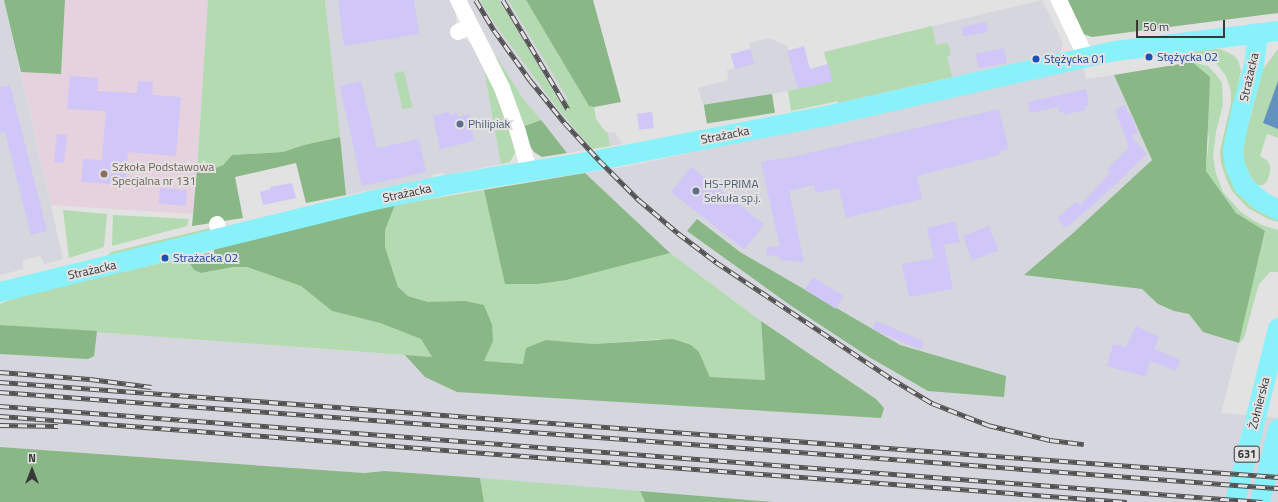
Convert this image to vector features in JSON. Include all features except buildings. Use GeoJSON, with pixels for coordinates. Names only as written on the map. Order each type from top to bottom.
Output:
{"type":"FeatureCollection","features":[{"type":"Feature","properties":{"kind":"main road"},"geometry":{"type":"LineString","coordinates":[[1258,33],[1278,31]]}},
{"type":"Feature","properties":{"kind":"main road","name":"Strażacka"},"geometry":{"type":"LineString","coordinates":[[0,292],[219,231],[451,184],[599,160],[835,114],[1086,57],[1147,46],[1258,33],[1254,65],[1233,151],[1235,166],[1244,186],[1261,201],[1278,210]]}},
{"type":"Feature","properties":{"kind":"main road","name":"Żołnierska"},"geometry":{"type":"LineString","coordinates":[[1235,502],[1278,328]]}},
{"type":"Feature","properties":{"kind":"main road","name":"Żołnierska"},"geometry":{"type":"LineString","coordinates":[[1260,502],[1278,429]]}},
{"type":"Feature","properties":{"kind":"street"},"geometry":{"type":"LineString","coordinates":[[458,0],[465,29],[508,103],[529,171]]}},
{"type":"Feature","properties":{"kind":"street"},"geometry":{"type":"LineString","coordinates":[[1059,0],[1086,57]]}},
{"type":"Feature","properties":{"kind":"shaded area"},"geometry":{"type":"Polygon","coordinates":[[[0,0],[4,0],[63,259],[45,264],[40,256],[23,260],[23,269],[0,275],[0,0]]]}},
{"type":"Feature","properties":{"kind":"shaded area"},"geometry":{"type":"Polygon","coordinates":[[[65,0],[209,0],[193,214],[51,205],[21,72],[61,74],[65,0]]]}},
{"type":"Feature","properties":{"kind":"shaded area"},"geometry":{"type":"Polygon","coordinates":[[[325,0],[450,0],[456,12],[456,27],[460,36],[472,44],[483,64],[501,164],[445,175],[444,172],[432,175],[431,178],[346,195],[325,0]]]}},
{"type":"Feature","properties":{"kind":"shaded area"},"geometry":{"type":"Polygon","coordinates":[[[466,0],[526,0],[588,104],[594,107],[596,119],[608,133],[615,132],[622,144],[567,153],[524,100],[495,54],[466,0]]]}},
{"type":"Feature","properties":{"kind":"shaded area"},"geometry":{"type":"Polygon","coordinates":[[[1042,0],[1063,43],[1060,53],[838,103],[832,81],[809,87],[704,107],[698,88],[728,80],[727,70],[735,68],[731,54],[750,49],[749,43],[769,38],[787,46],[789,51],[810,70],[828,64],[824,52],[1042,0]]]}},
{"type":"Feature","properties":{"kind":"shaded area"},"geometry":{"type":"Polygon","coordinates":[[[1084,68],[1086,79],[1114,75],[1152,160],[1025,275],[1142,289],[1158,304],[1174,311],[1189,314],[1203,332],[1239,343],[1221,413],[1278,418],[1278,502],[774,502],[384,471],[364,473],[0,447],[0,325],[523,364],[857,386],[761,321],[670,253],[585,173],[629,166],[1084,68]]]}},
{"type":"Feature","properties":{"kind":"green space"},"geometry":{"type":"Polygon","coordinates":[[[4,0],[65,0],[61,74],[21,72],[4,0]]]}},
{"type":"Feature","properties":{"kind":"green space"},"geometry":{"type":"Polygon","coordinates":[[[208,0],[325,0],[340,137],[304,145],[283,152],[232,155],[223,165],[210,170],[197,169],[208,0]]]}},
{"type":"Feature","properties":{"kind":"green space"},"geometry":{"type":"Polygon","coordinates":[[[480,0],[499,0],[561,104],[568,99],[508,0],[526,0],[588,104],[594,107],[596,119],[608,133],[610,146],[592,149],[558,109],[494,23],[480,0]]]}},
{"type":"Feature","properties":{"kind":"green space"},"geometry":{"type":"Polygon","coordinates":[[[526,0],[593,0],[621,102],[594,107],[589,106],[526,0]]]}},
{"type":"Feature","properties":{"kind":"green space"},"geometry":{"type":"Polygon","coordinates":[[[1066,0],[1278,0],[1278,13],[1092,37],[1083,34],[1066,0]]]}},
{"type":"Feature","properties":{"kind":"green space"},"geometry":{"type":"Polygon","coordinates":[[[932,26],[936,45],[948,43],[951,55],[947,56],[952,77],[838,103],[838,101],[791,111],[788,91],[832,81],[824,52],[932,26]]]}},
{"type":"Feature","properties":{"kind":"green space"},"geometry":{"type":"Polygon","coordinates":[[[1220,49],[1233,55],[1238,60],[1241,71],[1224,149],[1236,191],[1251,206],[1264,214],[1278,218],[1278,222],[1268,219],[1248,208],[1232,191],[1226,178],[1221,163],[1220,151],[1231,103],[1231,91],[1226,76],[1215,62],[1203,55],[1175,53],[1220,49]]]}},
{"type":"Feature","properties":{"kind":"green space"},"geometry":{"type":"Polygon","coordinates":[[[1278,49],[1278,138],[1267,134],[1260,156],[1267,160],[1270,166],[1270,173],[1267,181],[1263,185],[1257,185],[1251,177],[1244,162],[1243,145],[1263,69],[1278,49]]]}},
{"type":"Feature","properties":{"kind":"green space"},"geometry":{"type":"Polygon","coordinates":[[[495,54],[524,100],[541,120],[522,127],[495,54]]]}},
{"type":"Feature","properties":{"kind":"green space"},"geometry":{"type":"Polygon","coordinates":[[[1192,62],[1208,66],[1222,83],[1223,104],[1216,132],[1213,156],[1216,174],[1223,192],[1241,212],[1251,219],[1262,225],[1278,230],[1278,272],[1270,272],[1259,284],[1244,338],[1239,343],[1265,232],[1236,213],[1206,171],[1209,138],[1192,62]]]}},
{"type":"Feature","properties":{"kind":"green space"},"geometry":{"type":"Polygon","coordinates":[[[1192,62],[1210,77],[1206,171],[1236,213],[1265,231],[1239,343],[1203,332],[1189,314],[1174,311],[1158,304],[1142,289],[1024,275],[1072,234],[1152,160],[1114,75],[1192,62]]]}},
{"type":"Feature","properties":{"kind":"green space"},"geometry":{"type":"Polygon","coordinates":[[[483,64],[499,94],[516,151],[510,162],[501,164],[483,64]]]}},
{"type":"Feature","properties":{"kind":"green space"},"geometry":{"type":"Polygon","coordinates":[[[404,71],[412,107],[403,109],[394,73],[404,71]]]}},
{"type":"Feature","properties":{"kind":"green space"},"geometry":{"type":"Polygon","coordinates":[[[772,94],[775,113],[707,124],[704,105],[772,94]]]}},
{"type":"Feature","properties":{"kind":"green space"},"geometry":{"type":"Polygon","coordinates":[[[541,120],[567,153],[542,157],[534,152],[526,140],[522,127],[541,120]]]}},
{"type":"Feature","properties":{"kind":"green space"},"geometry":{"type":"Polygon","coordinates":[[[340,137],[346,195],[306,203],[296,163],[235,177],[243,218],[192,226],[197,169],[210,170],[223,165],[232,155],[283,152],[304,145],[340,137]]]}},
{"type":"Feature","properties":{"kind":"green space"},"geometry":{"type":"Polygon","coordinates":[[[585,173],[670,253],[566,280],[538,284],[505,284],[484,190],[585,173]]]}},
{"type":"Feature","properties":{"kind":"green space"},"geometry":{"type":"Polygon","coordinates":[[[484,190],[506,284],[630,262],[670,253],[761,321],[765,380],[710,377],[699,352],[659,339],[593,344],[546,340],[523,364],[484,361],[446,303],[428,302],[408,296],[398,287],[385,247],[385,230],[395,205],[484,190]]]}},
{"type":"Feature","properties":{"kind":"green space"},"geometry":{"type":"Polygon","coordinates":[[[395,205],[385,230],[385,247],[398,287],[408,296],[428,302],[465,301],[484,305],[492,325],[493,341],[484,361],[523,364],[526,348],[546,340],[593,344],[673,339],[691,345],[699,352],[710,377],[765,380],[761,321],[876,399],[884,408],[881,418],[457,392],[425,377],[405,355],[432,357],[421,339],[380,323],[332,311],[301,286],[247,267],[233,267],[201,273],[194,270],[186,257],[214,252],[213,246],[395,205]]]}},
{"type":"Feature","properties":{"kind":"green space"},"geometry":{"type":"Polygon","coordinates":[[[63,210],[107,214],[104,247],[69,258],[63,210]]]}},
{"type":"Feature","properties":{"kind":"green space"},"geometry":{"type":"Polygon","coordinates":[[[113,215],[189,219],[187,226],[112,246],[113,215]]]}},
{"type":"Feature","properties":{"kind":"green space"},"geometry":{"type":"Polygon","coordinates":[[[697,219],[740,252],[900,345],[1006,376],[1004,397],[928,391],[869,357],[790,305],[687,231],[697,219]]]}},
{"type":"Feature","properties":{"kind":"green space"},"geometry":{"type":"Polygon","coordinates":[[[214,227],[215,230],[105,259],[111,252],[214,227]]]}},
{"type":"Feature","properties":{"kind":"green space"},"geometry":{"type":"Polygon","coordinates":[[[186,257],[194,270],[201,273],[233,267],[247,267],[301,286],[332,311],[380,323],[421,339],[432,357],[0,325],[0,304],[20,296],[186,257]]]}},
{"type":"Feature","properties":{"kind":"green space"},"geometry":{"type":"Polygon","coordinates":[[[0,325],[97,331],[94,356],[88,359],[0,354],[0,325]]]}},
{"type":"Feature","properties":{"kind":"green space"},"geometry":{"type":"Polygon","coordinates":[[[0,447],[364,473],[384,471],[480,478],[484,502],[0,502],[0,447]]]}},
{"type":"Feature","properties":{"kind":"green space"},"geometry":{"type":"Polygon","coordinates":[[[480,478],[640,491],[645,502],[484,502],[480,478]]]}},
{"type":"Feature","properties":{"kind":"green space"},"geometry":{"type":"Polygon","coordinates":[[[640,491],[774,502],[645,502],[640,491]]]}},
{"type":"Feature","properties":{"kind":"water"},"geometry":{"type":"Polygon","coordinates":[[[1278,81],[1278,129],[1263,123],[1278,81]]]}},
{"type":"Feature","properties":{"kind":"railway"},"geometry":{"type":"LineString","coordinates":[[476,0],[494,30],[530,80],[565,123],[639,200],[678,233],[716,262],[892,379],[932,403],[988,425],[1050,440],[1084,444]]}},
{"type":"Feature","properties":{"kind":"railway"},"geometry":{"type":"LineString","coordinates":[[503,0],[568,109]]}},
{"type":"Feature","properties":{"kind":"railway"},"geometry":{"type":"LineString","coordinates":[[0,372],[90,379],[151,387]]}},
{"type":"Feature","properties":{"kind":"railway"},"geometry":{"type":"LineString","coordinates":[[0,382],[1278,477]]}},
{"type":"Feature","properties":{"kind":"railway"},"geometry":{"type":"LineString","coordinates":[[0,392],[1278,488]]}},
{"type":"Feature","properties":{"kind":"railway"},"geometry":{"type":"LineString","coordinates":[[0,406],[1262,502]]}},
{"type":"Feature","properties":{"kind":"railway"},"geometry":{"type":"LineString","coordinates":[[0,416],[1127,502]]}},
{"type":"Feature","properties":{"kind":"railway"},"geometry":{"type":"LineString","coordinates":[[0,425],[58,426]]}},
{"type":"Feature","properties":{"kind":"place","name":"Stężycka 02"},"geometry":{"type":"Point","coordinates":[1149,57]}},
{"type":"Feature","properties":{"kind":"place","name":"Stężycka 01"},"geometry":{"type":"Point","coordinates":[1036,59]}},
{"type":"Feature","properties":{"kind":"place","name":"Philipiak"},"geometry":{"type":"Point","coordinates":[460,124]}},
{"type":"Feature","properties":{"kind":"place","name":"Szkoła Podstawowa Specjalna nr 131"},"geometry":{"type":"Point","coordinates":[104,174]}},
{"type":"Feature","properties":{"kind":"place","name":"HS-PRIMA Sekuła sp.j."},"geometry":{"type":"Point","coordinates":[696,191]}},
{"type":"Feature","properties":{"kind":"place","name":"Strażacka 02"},"geometry":{"type":"Point","coordinates":[165,258]}}]}
